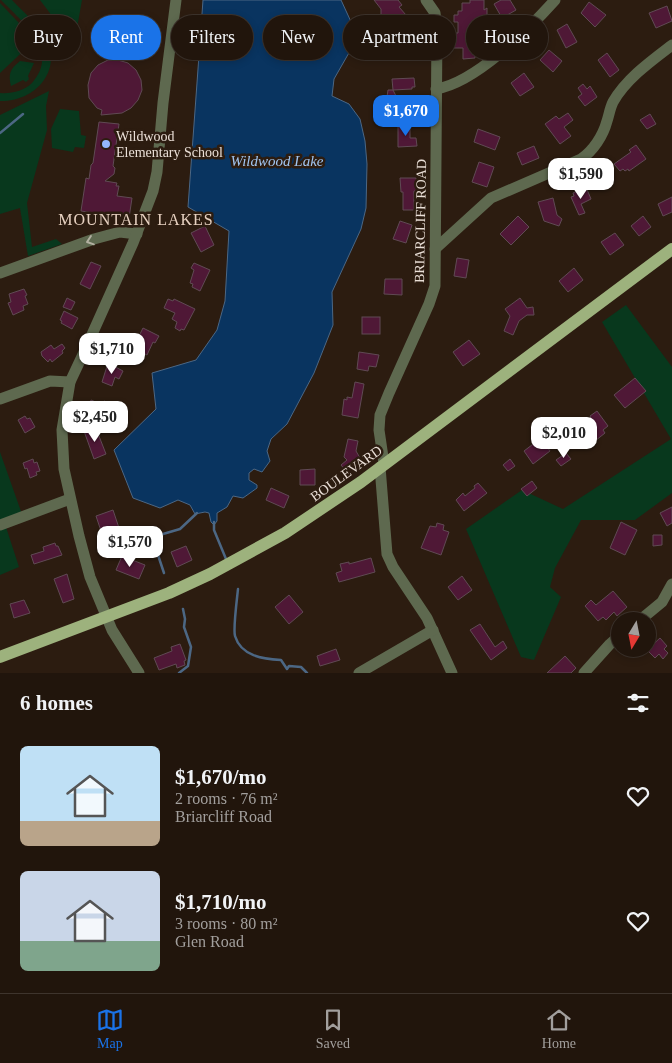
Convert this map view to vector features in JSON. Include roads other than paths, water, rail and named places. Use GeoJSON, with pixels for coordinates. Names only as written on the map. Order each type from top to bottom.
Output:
{"type":"FeatureCollection","features":[{"type":"Feature","properties":{"kind":"main road","name":"BOULEVARD"},"geometry":{"type":"LineString","coordinates":[[0,657],[168,593],[250,553],[324,508],[672,249]]}},
{"type":"Feature","properties":{"kind":"street"},"geometry":{"type":"LineString","coordinates":[[139,673],[112,630],[90,576],[64,469],[62,430],[70,382],[146,213],[157,172],[176,0]]}},
{"type":"Feature","properties":{"kind":"street","name":"BRIARCLIFF ROAD"},"geometry":{"type":"LineString","coordinates":[[426,0],[437,21],[435,286],[432,297],[388,393],[380,415],[379,430],[387,554],[393,567],[427,618],[452,673]]}},
{"type":"Feature","properties":{"kind":"street"},"geometry":{"type":"LineString","coordinates":[[436,89],[448,87],[461,80],[504,50],[535,22],[555,0]]}},
{"type":"Feature","properties":{"kind":"street"},"geometry":{"type":"LineString","coordinates":[[435,249],[491,198],[581,159],[588,154],[603,133],[612,104],[618,96],[638,71],[672,45]]}},
{"type":"Feature","properties":{"kind":"street"},"geometry":{"type":"LineString","coordinates":[[0,273],[94,239],[120,232],[137,234]]}},
{"type":"Feature","properties":{"kind":"street"},"geometry":{"type":"LineString","coordinates":[[0,400],[50,381],[70,382]]}},
{"type":"Feature","properties":{"kind":"street"},"geometry":{"type":"LineString","coordinates":[[0,525],[70,499]]}},
{"type":"Feature","properties":{"kind":"street"},"geometry":{"type":"LineString","coordinates":[[650,612],[662,602],[672,584]]}},
{"type":"Feature","properties":{"kind":"street"},"geometry":{"type":"LineString","coordinates":[[358,673],[433,630]]}},
{"type":"Feature","properties":{"kind":"street"},"geometry":{"type":"LineString","coordinates":[[584,673],[611,643]]}},
{"type":"Feature","properties":{"kind":"water","name":"Wildwood Lake"},"geometry":{"type":"Polygon","coordinates":[[[203,0],[341,0],[348,15],[343,15],[343,60],[345,60],[334,79],[332,96],[349,104],[360,119],[365,141],[367,164],[366,208],[361,229],[332,292],[333,325],[314,373],[287,424],[271,439],[267,451],[270,461],[262,472],[254,469],[249,473],[249,480],[257,485],[257,488],[243,498],[233,496],[227,507],[217,513],[217,521],[214,525],[211,522],[209,513],[195,514],[190,505],[178,500],[160,508],[133,498],[114,450],[156,409],[152,373],[196,360],[217,330],[225,301],[229,231],[188,207],[199,60],[253,60],[253,15],[202,15],[203,0]]]}},
{"type":"Feature","properties":{"kind":"waterway"},"geometry":{"type":"LineString","coordinates":[[0,133],[23,114]]}},
{"type":"Feature","properties":{"kind":"waterway"},"geometry":{"type":"LineString","coordinates":[[164,573],[156,549],[156,539],[163,534],[180,529],[197,513]]}},
{"type":"Feature","properties":{"kind":"waterway"},"geometry":{"type":"LineString","coordinates":[[214,522],[214,530],[226,559]]}},
{"type":"Feature","properties":{"kind":"waterway"},"geometry":{"type":"LineString","coordinates":[[238,589],[235,636],[242,648],[260,657],[281,660],[287,669],[289,666],[301,667],[307,673]]}},
{"type":"Feature","properties":{"kind":"waterway"},"geometry":{"type":"LineString","coordinates":[[179,673],[188,666],[191,647],[184,627],[183,609]]}},
{"type":"Feature","properties":{"kind":"place","name":"Wildwood Elementary School"},"geometry":{"type":"Point","coordinates":[106,144]}},
{"type":"Feature","properties":{"kind":"district","name":"MOUNTAIN LAKES"},"geometry":{"type":"Point","coordinates":[136,219]}}]}
